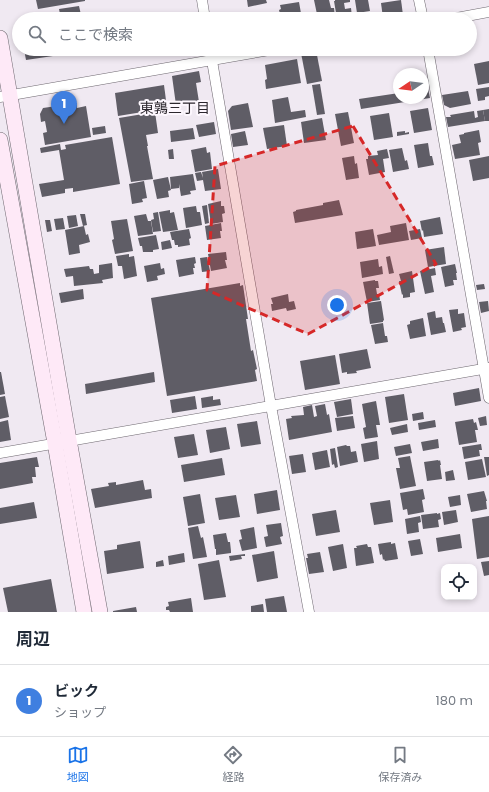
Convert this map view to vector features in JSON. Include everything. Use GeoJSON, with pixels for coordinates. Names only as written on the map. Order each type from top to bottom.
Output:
{"type":"FeatureCollection","features":[{"type":"Feature","properties":{"kind":"street"},"geometry":{"type":"LineString","coordinates":[[202,0],[204,12]]}},
{"type":"Feature","properties":{"kind":"street"},"geometry":{"type":"LineString","coordinates":[[419,0],[422,12]]}},
{"type":"Feature","properties":{"kind":"street"},"geometry":{"type":"LineString","coordinates":[[477,14],[489,12]]}},
{"type":"Feature","properties":{"kind":"street"},"geometry":{"type":"LineString","coordinates":[[0,38],[5,96],[62,442],[84,612]]}},
{"type":"Feature","properties":{"kind":"street"},"geometry":{"type":"LineString","coordinates":[[211,56],[271,406],[309,612]]}},
{"type":"Feature","properties":{"kind":"street"},"geometry":{"type":"LineString","coordinates":[[5,96],[235,56]]}},
{"type":"Feature","properties":{"kind":"street"},"geometry":{"type":"LineString","coordinates":[[429,56],[486,368],[489,398]]}},
{"type":"Feature","properties":{"kind":"street"},"geometry":{"type":"LineString","coordinates":[[0,140],[62,442],[100,612]]}},
{"type":"Feature","properties":{"kind":"street"},"geometry":{"type":"LineString","coordinates":[[0,453],[486,368]]}},
{"type":"Feature","properties":{"kind":"highlighted area"},"geometry":{"type":"Polygon","coordinates":[[[353,126],[436,264],[308,334],[207,290],[215,166],[353,126]]]}},
{"type":"Feature","properties":{"kind":"building"},"geometry":{"type":"Polygon","coordinates":[[[36,0],[85,0],[85,1],[38,9],[36,0]]]}},
{"type":"Feature","properties":{"kind":"building"},"geometry":{"type":"Polygon","coordinates":[[[247,0],[266,0],[267,3],[248,7],[247,0]]]}},
{"type":"Feature","properties":{"kind":"building"},"geometry":{"type":"Polygon","coordinates":[[[314,0],[329,0],[331,8],[334,8],[334,12],[317,12],[314,0]]]}},
{"type":"Feature","properties":{"kind":"building"},"geometry":{"type":"Polygon","coordinates":[[[350,0],[350,2],[344,3],[345,9],[351,8],[351,12],[336,12],[335,1],[350,0]]]}},
{"type":"Feature","properties":{"kind":"building"},"geometry":{"type":"Polygon","coordinates":[[[355,0],[368,0],[370,11],[357,12],[355,0]]]}},
{"type":"Feature","properties":{"kind":"building"},"geometry":{"type":"Polygon","coordinates":[[[401,0],[403,12],[382,12],[381,3],[401,0]]]}},
{"type":"Feature","properties":{"kind":"building"},"geometry":{"type":"Polygon","coordinates":[[[299,2],[301,12],[280,12],[279,10],[281,9],[280,5],[299,2]]]}},
{"type":"Feature","properties":{"kind":"building"},"geometry":{"type":"Polygon","coordinates":[[[79,6],[80,12],[60,12],[59,9],[79,6]]]}},
{"type":"Feature","properties":{"kind":"building"},"geometry":{"type":"Polygon","coordinates":[[[25,56],[53,56],[26,60],[25,56]]]}},
{"type":"Feature","properties":{"kind":"building"},"geometry":{"type":"Polygon","coordinates":[[[302,56],[317,56],[322,81],[307,84],[302,56]]]}},
{"type":"Feature","properties":{"kind":"building"},"geometry":{"type":"Polygon","coordinates":[[[297,59],[301,83],[266,89],[265,80],[267,79],[265,65],[297,59]]]}},
{"type":"Feature","properties":{"kind":"building"},"geometry":{"type":"Polygon","coordinates":[[[489,61],[489,83],[478,85],[474,64],[489,61]]]}},
{"type":"Feature","properties":{"kind":"building"},"geometry":{"type":"Polygon","coordinates":[[[199,71],[201,82],[196,83],[199,102],[176,105],[172,76],[199,71]]]}},
{"type":"Feature","properties":{"kind":"building"},"geometry":{"type":"Polygon","coordinates":[[[320,84],[325,114],[317,115],[312,85],[320,84]]]}},
{"type":"Feature","properties":{"kind":"building"},"geometry":{"type":"Polygon","coordinates":[[[164,85],[167,108],[118,116],[115,93],[164,85]]]}},
{"type":"Feature","properties":{"kind":"building"},"geometry":{"type":"Polygon","coordinates":[[[489,87],[489,96],[485,97],[485,100],[478,101],[476,89],[489,87]]]}},
{"type":"Feature","properties":{"kind":"building"},"geometry":{"type":"Polygon","coordinates":[[[468,91],[471,104],[450,108],[444,105],[442,95],[468,91]]]}},
{"type":"Feature","properties":{"kind":"building"},"geometry":{"type":"Polygon","coordinates":[[[393,94],[393,104],[361,109],[359,99],[393,94]]]}},
{"type":"Feature","properties":{"kind":"building"},"geometry":{"type":"Polygon","coordinates":[[[288,97],[291,112],[305,110],[306,117],[275,123],[272,100],[288,97]]]}},
{"type":"Feature","properties":{"kind":"building"},"geometry":{"type":"Polygon","coordinates":[[[77,103],[77,108],[86,106],[91,137],[45,145],[43,133],[47,132],[45,121],[41,122],[40,114],[43,108],[77,103]]]}},
{"type":"Feature","properties":{"kind":"building"},"geometry":{"type":"Polygon","coordinates":[[[248,103],[253,127],[231,130],[228,111],[232,106],[248,103]]]}},
{"type":"Feature","properties":{"kind":"building"},"geometry":{"type":"Polygon","coordinates":[[[428,108],[432,130],[414,133],[410,111],[428,108]]]}},
{"type":"Feature","properties":{"kind":"building"},"geometry":{"type":"Polygon","coordinates":[[[489,109],[489,121],[485,121],[483,110],[489,109]]]}},
{"type":"Feature","properties":{"kind":"building"},"geometry":{"type":"Polygon","coordinates":[[[483,110],[485,121],[448,127],[446,117],[451,117],[450,115],[474,111],[475,118],[478,117],[477,111],[483,110]]]}},
{"type":"Feature","properties":{"kind":"building"},"geometry":{"type":"Polygon","coordinates":[[[155,112],[158,133],[146,135],[153,179],[131,182],[119,118],[155,112]]]}},
{"type":"Feature","properties":{"kind":"building"},"geometry":{"type":"Polygon","coordinates":[[[348,112],[354,143],[341,146],[335,114],[348,112]]]}},
{"type":"Feature","properties":{"kind":"building"},"geometry":{"type":"Polygon","coordinates":[[[389,113],[393,137],[374,140],[370,116],[389,113]]]}},
{"type":"Feature","properties":{"kind":"building"},"geometry":{"type":"Polygon","coordinates":[[[322,118],[326,140],[304,143],[301,122],[322,118]]]}},
{"type":"Feature","properties":{"kind":"building"},"geometry":{"type":"Polygon","coordinates":[[[214,122],[216,134],[199,137],[196,125],[214,122]]]}},
{"type":"Feature","properties":{"kind":"building"},"geometry":{"type":"Polygon","coordinates":[[[284,125],[287,146],[267,149],[263,128],[284,125]]]}},
{"type":"Feature","properties":{"kind":"building"},"geometry":{"type":"Polygon","coordinates":[[[105,126],[106,133],[93,135],[92,128],[105,126]]]}},
{"type":"Feature","properties":{"kind":"building"},"geometry":{"type":"Polygon","coordinates":[[[193,128],[195,139],[171,142],[170,131],[193,128]]]}},
{"type":"Feature","properties":{"kind":"building"},"geometry":{"type":"Polygon","coordinates":[[[479,130],[481,142],[478,143],[480,155],[455,159],[452,145],[461,143],[459,135],[479,130]]]}},
{"type":"Feature","properties":{"kind":"building"},"geometry":{"type":"Polygon","coordinates":[[[245,131],[248,145],[233,147],[231,134],[245,131]]]}},
{"type":"Feature","properties":{"kind":"building"},"geometry":{"type":"Polygon","coordinates":[[[405,131],[405,133],[409,132],[409,134],[397,136],[397,132],[405,131]]]}},
{"type":"Feature","properties":{"kind":"building"},"geometry":{"type":"Polygon","coordinates":[[[112,137],[120,184],[73,192],[73,188],[65,189],[65,193],[42,197],[39,184],[64,180],[59,150],[41,153],[40,148],[60,144],[61,150],[66,149],[65,145],[112,137]]]}},
{"type":"Feature","properties":{"kind":"building"},"geometry":{"type":"Polygon","coordinates":[[[428,143],[430,156],[432,156],[434,165],[418,168],[414,145],[428,143]]]}},
{"type":"Feature","properties":{"kind":"building"},"geometry":{"type":"Polygon","coordinates":[[[206,147],[207,153],[210,152],[212,169],[195,172],[191,150],[206,147]]]}},
{"type":"Feature","properties":{"kind":"building"},"geometry":{"type":"Polygon","coordinates":[[[402,148],[405,161],[407,160],[409,169],[393,172],[389,150],[402,148]]]}},
{"type":"Feature","properties":{"kind":"building"},"geometry":{"type":"Polygon","coordinates":[[[173,149],[174,159],[169,159],[168,150],[173,149]]]}},
{"type":"Feature","properties":{"kind":"building"},"geometry":{"type":"Polygon","coordinates":[[[387,149],[389,158],[383,159],[385,172],[369,175],[366,159],[368,159],[368,156],[378,155],[377,151],[387,149]]]}},
{"type":"Feature","properties":{"kind":"building"},"geometry":{"type":"Polygon","coordinates":[[[354,156],[355,164],[357,163],[359,178],[346,180],[342,158],[354,156]]]}},
{"type":"Feature","properties":{"kind":"building"},"geometry":{"type":"Polygon","coordinates":[[[489,156],[489,178],[473,181],[469,160],[489,156]]]}},
{"type":"Feature","properties":{"kind":"building"},"geometry":{"type":"Polygon","coordinates":[[[218,169],[221,189],[205,191],[203,180],[197,181],[195,173],[201,172],[203,178],[202,172],[218,169]]]}},
{"type":"Feature","properties":{"kind":"building"},"geometry":{"type":"Polygon","coordinates":[[[193,174],[196,190],[190,191],[191,194],[181,196],[179,184],[179,188],[171,189],[170,177],[193,174]]]}},
{"type":"Feature","properties":{"kind":"building"},"geometry":{"type":"Polygon","coordinates":[[[168,177],[171,190],[168,191],[169,197],[157,199],[153,180],[168,177]]]}},
{"type":"Feature","properties":{"kind":"building"},"geometry":{"type":"Polygon","coordinates":[[[144,181],[147,198],[142,199],[143,202],[132,204],[129,184],[144,181]]]}},
{"type":"Feature","properties":{"kind":"building"},"geometry":{"type":"Polygon","coordinates":[[[339,200],[343,215],[295,223],[293,212],[296,210],[323,205],[323,203],[339,200]]]}},
{"type":"Feature","properties":{"kind":"building"},"geometry":{"type":"Polygon","coordinates":[[[221,201],[221,206],[224,206],[225,213],[222,214],[223,222],[211,224],[208,204],[221,201]]]}},
{"type":"Feature","properties":{"kind":"building"},"geometry":{"type":"Polygon","coordinates":[[[207,205],[209,223],[205,224],[202,206],[207,205]]]}},
{"type":"Feature","properties":{"kind":"building"},"geometry":{"type":"Polygon","coordinates":[[[196,206],[197,212],[200,212],[202,225],[186,228],[183,208],[196,206]]]}},
{"type":"Feature","properties":{"kind":"building"},"geometry":{"type":"Polygon","coordinates":[[[170,210],[170,213],[174,212],[178,230],[163,232],[159,212],[170,210]]]}},
{"type":"Feature","properties":{"kind":"building"},"geometry":{"type":"Polygon","coordinates":[[[158,212],[161,231],[153,232],[151,220],[154,219],[153,213],[158,212]]]}},
{"type":"Feature","properties":{"kind":"building"},"geometry":{"type":"Polygon","coordinates":[[[80,214],[85,214],[87,225],[83,226],[80,214]]]}},
{"type":"Feature","properties":{"kind":"building"},"geometry":{"type":"Polygon","coordinates":[[[146,214],[148,221],[151,221],[153,234],[138,236],[134,216],[146,214]]]}},
{"type":"Feature","properties":{"kind":"building"},"geometry":{"type":"Polygon","coordinates":[[[76,215],[78,226],[69,228],[67,216],[76,215]]]}},
{"type":"Feature","properties":{"kind":"building"},"geometry":{"type":"Polygon","coordinates":[[[440,217],[443,234],[424,237],[420,221],[440,217]]]}},
{"type":"Feature","properties":{"kind":"building"},"geometry":{"type":"Polygon","coordinates":[[[63,218],[65,229],[56,230],[54,219],[63,218]]]}},
{"type":"Feature","properties":{"kind":"building"},"geometry":{"type":"Polygon","coordinates":[[[127,219],[133,251],[115,254],[112,240],[114,239],[111,221],[127,219]]]}},
{"type":"Feature","properties":{"kind":"building"},"geometry":{"type":"Polygon","coordinates":[[[45,220],[50,220],[52,231],[47,232],[45,220]]]}},
{"type":"Feature","properties":{"kind":"building"},"geometry":{"type":"Polygon","coordinates":[[[221,223],[221,238],[207,240],[205,226],[221,223]]]}},
{"type":"Feature","properties":{"kind":"building"},"geometry":{"type":"Polygon","coordinates":[[[406,223],[409,240],[379,245],[377,235],[391,232],[390,226],[406,223]]]}},
{"type":"Feature","properties":{"kind":"building"},"geometry":{"type":"Polygon","coordinates":[[[84,226],[86,235],[88,234],[90,242],[79,245],[80,253],[69,255],[65,230],[84,226]]]}},
{"type":"Feature","properties":{"kind":"building"},"geometry":{"type":"Polygon","coordinates":[[[189,229],[191,238],[189,239],[190,245],[178,247],[178,245],[175,245],[170,232],[189,229]]]}},
{"type":"Feature","properties":{"kind":"building"},"geometry":{"type":"Polygon","coordinates":[[[373,229],[376,246],[357,249],[355,232],[373,229]]]}},
{"type":"Feature","properties":{"kind":"building"},"geometry":{"type":"Polygon","coordinates":[[[420,229],[422,238],[411,240],[409,231],[420,229]]]}},
{"type":"Feature","properties":{"kind":"building"},"geometry":{"type":"Polygon","coordinates":[[[156,235],[159,249],[153,250],[153,252],[143,252],[138,238],[156,235]]]}},
{"type":"Feature","properties":{"kind":"building"},"geometry":{"type":"Polygon","coordinates":[[[170,240],[172,248],[162,250],[161,242],[170,240]]]}},
{"type":"Feature","properties":{"kind":"building"},"geometry":{"type":"Polygon","coordinates":[[[444,247],[446,264],[428,267],[425,250],[444,247]]]}},
{"type":"Feature","properties":{"kind":"building"},"geometry":{"type":"Polygon","coordinates":[[[226,252],[227,260],[225,260],[227,268],[211,271],[208,254],[226,252]]]}},
{"type":"Feature","properties":{"kind":"building"},"geometry":{"type":"Polygon","coordinates":[[[129,254],[129,257],[134,256],[137,276],[124,279],[122,266],[118,266],[116,256],[129,254]]]}},
{"type":"Feature","properties":{"kind":"building"},"geometry":{"type":"Polygon","coordinates":[[[390,256],[394,273],[389,274],[386,257],[390,256]]]}},
{"type":"Feature","properties":{"kind":"building"},"geometry":{"type":"Polygon","coordinates":[[[195,257],[196,263],[194,264],[195,268],[193,268],[194,274],[179,277],[176,260],[195,257]]]}},
{"type":"Feature","properties":{"kind":"building"},"geometry":{"type":"Polygon","coordinates":[[[207,257],[210,271],[202,272],[200,258],[207,257]]]}},
{"type":"Feature","properties":{"kind":"building"},"geometry":{"type":"Polygon","coordinates":[[[378,259],[379,267],[382,266],[383,274],[362,278],[360,262],[378,259]]]}},
{"type":"Feature","properties":{"kind":"building"},"geometry":{"type":"Polygon","coordinates":[[[112,263],[113,278],[102,280],[103,283],[74,286],[73,276],[66,277],[64,269],[89,266],[90,269],[93,269],[94,274],[99,273],[99,265],[112,263]]]}},
{"type":"Feature","properties":{"kind":"building"},"geometry":{"type":"Polygon","coordinates":[[[160,263],[161,269],[164,268],[165,274],[157,276],[158,280],[147,282],[144,266],[160,263]]]}},
{"type":"Feature","properties":{"kind":"building"},"geometry":{"type":"Polygon","coordinates":[[[455,264],[457,280],[453,280],[454,285],[445,287],[441,267],[455,264]]]}},
{"type":"Feature","properties":{"kind":"building"},"geometry":{"type":"Polygon","coordinates":[[[435,268],[436,275],[431,276],[434,292],[425,294],[420,271],[435,268]]]}},
{"type":"Feature","properties":{"kind":"building"},"geometry":{"type":"Polygon","coordinates":[[[412,271],[415,292],[410,293],[410,297],[403,298],[399,274],[412,271]]]}},
{"type":"Feature","properties":{"kind":"building"},"geometry":{"type":"Polygon","coordinates":[[[378,281],[379,288],[376,288],[380,300],[367,302],[363,282],[378,281]]]}},
{"type":"Feature","properties":{"kind":"building"},"geometry":{"type":"Polygon","coordinates":[[[240,283],[240,286],[243,285],[248,319],[246,319],[251,351],[253,350],[257,369],[255,370],[257,381],[167,396],[151,298],[240,283]]]}},
{"type":"Feature","properties":{"kind":"building"},"geometry":{"type":"Polygon","coordinates":[[[484,284],[485,289],[477,290],[476,285],[484,284]]]}},
{"type":"Feature","properties":{"kind":"building"},"geometry":{"type":"Polygon","coordinates":[[[83,289],[84,299],[61,303],[59,293],[83,289]]]}},
{"type":"Feature","properties":{"kind":"building"},"geometry":{"type":"Polygon","coordinates":[[[288,294],[289,302],[294,301],[296,309],[287,311],[286,308],[272,311],[271,304],[273,304],[271,298],[288,294]]]}},
{"type":"Feature","properties":{"kind":"building"},"geometry":{"type":"Polygon","coordinates":[[[381,301],[384,320],[383,322],[370,324],[367,303],[381,301]]]}},
{"type":"Feature","properties":{"kind":"building"},"geometry":{"type":"Polygon","coordinates":[[[488,301],[489,311],[481,313],[479,302],[488,301]]]}},
{"type":"Feature","properties":{"kind":"building"},"geometry":{"type":"Polygon","coordinates":[[[458,309],[458,314],[464,313],[466,327],[461,328],[462,330],[453,332],[449,310],[458,309]]]}},
{"type":"Feature","properties":{"kind":"building"},"geometry":{"type":"Polygon","coordinates":[[[435,311],[436,318],[442,317],[446,332],[431,335],[427,313],[435,311]]]}},
{"type":"Feature","properties":{"kind":"building"},"geometry":{"type":"Polygon","coordinates":[[[423,318],[426,336],[410,339],[407,325],[410,324],[410,321],[423,318]]]}},
{"type":"Feature","properties":{"kind":"building"},"geometry":{"type":"Polygon","coordinates":[[[383,323],[385,336],[387,336],[388,342],[375,344],[371,325],[383,323]]]}},
{"type":"Feature","properties":{"kind":"building"},"geometry":{"type":"Polygon","coordinates":[[[367,349],[371,368],[356,371],[357,373],[342,373],[339,354],[367,349]]]}},
{"type":"Feature","properties":{"kind":"building"},"geometry":{"type":"Polygon","coordinates":[[[335,355],[340,384],[305,390],[300,361],[335,355]]]}},
{"type":"Feature","properties":{"kind":"building"},"geometry":{"type":"Polygon","coordinates":[[[0,372],[5,394],[0,395],[0,372]]]}},
{"type":"Feature","properties":{"kind":"building"},"geometry":{"type":"Polygon","coordinates":[[[154,372],[155,382],[86,394],[85,384],[154,372]]]}},
{"type":"Feature","properties":{"kind":"building"},"geometry":{"type":"Polygon","coordinates":[[[479,388],[481,401],[455,406],[453,393],[479,388]]]}},
{"type":"Feature","properties":{"kind":"building"},"geometry":{"type":"Polygon","coordinates":[[[404,394],[408,420],[389,423],[385,397],[404,394]]]}},
{"type":"Feature","properties":{"kind":"building"},"geometry":{"type":"Polygon","coordinates":[[[5,396],[9,417],[0,419],[0,397],[5,396]]]}},
{"type":"Feature","properties":{"kind":"building"},"geometry":{"type":"Polygon","coordinates":[[[195,396],[197,409],[172,413],[170,400],[195,396]]]}},
{"type":"Feature","properties":{"kind":"building"},"geometry":{"type":"Polygon","coordinates":[[[213,396],[213,400],[220,399],[221,405],[202,408],[201,398],[213,396]]]}},
{"type":"Feature","properties":{"kind":"building"},"geometry":{"type":"Polygon","coordinates":[[[351,399],[353,414],[337,417],[334,402],[351,399]]]}},
{"type":"Feature","properties":{"kind":"building"},"geometry":{"type":"Polygon","coordinates":[[[376,401],[380,425],[376,425],[378,437],[365,439],[363,428],[366,427],[362,404],[376,401]]]}},
{"type":"Feature","properties":{"kind":"building"},"geometry":{"type":"Polygon","coordinates":[[[325,404],[327,415],[329,414],[332,432],[289,440],[286,419],[292,418],[291,416],[304,415],[303,407],[312,405],[314,417],[317,416],[315,406],[325,404]]]}},
{"type":"Feature","properties":{"kind":"building"},"geometry":{"type":"Polygon","coordinates":[[[423,412],[424,419],[413,421],[412,414],[423,412]]]}},
{"type":"Feature","properties":{"kind":"building"},"geometry":{"type":"Polygon","coordinates":[[[353,416],[355,428],[337,431],[335,418],[353,416]]]}},
{"type":"Feature","properties":{"kind":"building"},"geometry":{"type":"Polygon","coordinates":[[[486,416],[487,425],[480,426],[478,418],[486,416]]]}},
{"type":"Feature","properties":{"kind":"building"},"geometry":{"type":"Polygon","coordinates":[[[473,419],[474,423],[476,422],[478,430],[475,430],[477,442],[459,445],[455,422],[473,419]]]}},
{"type":"Feature","properties":{"kind":"building"},"geometry":{"type":"Polygon","coordinates":[[[8,420],[11,440],[0,442],[0,422],[8,420]]]}},
{"type":"Feature","properties":{"kind":"building"},"geometry":{"type":"Polygon","coordinates":[[[435,420],[436,427],[419,430],[418,423],[435,420]]]}},
{"type":"Feature","properties":{"kind":"building"},"geometry":{"type":"Polygon","coordinates":[[[257,421],[261,444],[241,447],[237,424],[257,421]]]}},
{"type":"Feature","properties":{"kind":"building"},"geometry":{"type":"Polygon","coordinates":[[[407,424],[408,432],[392,435],[390,428],[407,424]]]}},
{"type":"Feature","properties":{"kind":"building"},"geometry":{"type":"Polygon","coordinates":[[[226,427],[230,449],[210,453],[206,430],[226,427]]]}},
{"type":"Feature","properties":{"kind":"building"},"geometry":{"type":"Polygon","coordinates":[[[194,434],[198,455],[178,458],[174,437],[194,434]]]}},
{"type":"Feature","properties":{"kind":"building"},"geometry":{"type":"Polygon","coordinates":[[[438,439],[439,448],[423,451],[421,442],[438,439]]]}},
{"type":"Feature","properties":{"kind":"building"},"geometry":{"type":"Polygon","coordinates":[[[377,441],[379,459],[364,462],[361,444],[377,441]]]}},
{"type":"Feature","properties":{"kind":"building"},"geometry":{"type":"Polygon","coordinates":[[[410,444],[412,453],[396,456],[394,447],[410,444]]]}},
{"type":"Feature","properties":{"kind":"building"},"geometry":{"type":"Polygon","coordinates":[[[481,444],[482,450],[479,450],[480,456],[464,459],[462,447],[481,444]]]}},
{"type":"Feature","properties":{"kind":"building"},"geometry":{"type":"Polygon","coordinates":[[[346,445],[350,446],[351,452],[356,451],[358,462],[340,466],[337,447],[346,445]]]}},
{"type":"Feature","properties":{"kind":"building"},"geometry":{"type":"Polygon","coordinates":[[[335,448],[338,467],[335,468],[334,464],[332,465],[330,449],[335,448]]]}},
{"type":"Feature","properties":{"kind":"building"},"geometry":{"type":"Polygon","coordinates":[[[327,450],[330,467],[315,470],[312,453],[327,450]]]}},
{"type":"Feature","properties":{"kind":"building"},"geometry":{"type":"Polygon","coordinates":[[[303,454],[306,472],[292,474],[289,456],[303,454]]]}},
{"type":"Feature","properties":{"kind":"building"},"geometry":{"type":"Polygon","coordinates":[[[410,456],[416,486],[400,489],[396,468],[400,468],[398,458],[410,456]]]}},
{"type":"Feature","properties":{"kind":"building"},"geometry":{"type":"Polygon","coordinates":[[[37,457],[39,467],[35,467],[36,477],[32,477],[33,483],[0,489],[0,463],[37,457]]]}},
{"type":"Feature","properties":{"kind":"building"},"geometry":{"type":"Polygon","coordinates":[[[484,457],[489,457],[489,475],[487,476],[484,457]]]}},
{"type":"Feature","properties":{"kind":"building"},"geometry":{"type":"Polygon","coordinates":[[[222,458],[225,475],[184,482],[181,465],[222,458]]]}},
{"type":"Feature","properties":{"kind":"building"},"geometry":{"type":"Polygon","coordinates":[[[482,459],[486,477],[468,480],[465,462],[482,459]]]}},
{"type":"Feature","properties":{"kind":"building"},"geometry":{"type":"Polygon","coordinates":[[[440,460],[442,479],[427,481],[424,462],[440,460]]]}},
{"type":"Feature","properties":{"kind":"building"},"geometry":{"type":"Polygon","coordinates":[[[453,470],[455,480],[446,481],[445,472],[453,470]]]}},
{"type":"Feature","properties":{"kind":"building"},"geometry":{"type":"Polygon","coordinates":[[[143,480],[145,490],[151,489],[152,498],[95,508],[91,489],[109,486],[108,483],[116,482],[116,485],[143,480]]]}},
{"type":"Feature","properties":{"kind":"building"},"geometry":{"type":"Polygon","coordinates":[[[423,489],[425,499],[422,500],[424,512],[408,515],[407,509],[403,510],[400,493],[423,489]]]}},
{"type":"Feature","properties":{"kind":"building"},"geometry":{"type":"Polygon","coordinates":[[[277,490],[280,510],[257,514],[254,494],[277,490]]]}},
{"type":"Feature","properties":{"kind":"building"},"geometry":{"type":"Polygon","coordinates":[[[484,491],[487,501],[487,509],[471,512],[467,494],[484,491]]]}},
{"type":"Feature","properties":{"kind":"building"},"geometry":{"type":"Polygon","coordinates":[[[200,494],[205,523],[188,526],[183,497],[200,494]]]}},
{"type":"Feature","properties":{"kind":"building"},"geometry":{"type":"Polygon","coordinates":[[[236,495],[240,517],[219,520],[215,498],[236,495]]]}},
{"type":"Feature","properties":{"kind":"building"},"geometry":{"type":"Polygon","coordinates":[[[460,495],[461,505],[450,507],[448,497],[460,495]]]}},
{"type":"Feature","properties":{"kind":"building"},"geometry":{"type":"Polygon","coordinates":[[[390,500],[393,522],[374,525],[370,503],[390,500]]]}},
{"type":"Feature","properties":{"kind":"building"},"geometry":{"type":"Polygon","coordinates":[[[34,502],[37,518],[0,524],[0,508],[34,502]]]}},
{"type":"Feature","properties":{"kind":"building"},"geometry":{"type":"Polygon","coordinates":[[[336,510],[340,532],[316,536],[312,514],[336,510]]]}},
{"type":"Feature","properties":{"kind":"building"},"geometry":{"type":"Polygon","coordinates":[[[456,510],[458,522],[444,525],[442,512],[456,510]]]}},
{"type":"Feature","properties":{"kind":"building"},"geometry":{"type":"Polygon","coordinates":[[[440,513],[441,519],[438,520],[439,527],[423,529],[421,515],[440,513]]]}},
{"type":"Feature","properties":{"kind":"building"},"geometry":{"type":"Polygon","coordinates":[[[420,516],[421,522],[418,523],[419,532],[407,534],[405,519],[420,516]]]}},
{"type":"Feature","properties":{"kind":"building"},"geometry":{"type":"Polygon","coordinates":[[[489,516],[489,557],[477,559],[472,519],[489,516]]]}},
{"type":"Feature","properties":{"kind":"building"},"geometry":{"type":"Polygon","coordinates":[[[281,523],[283,536],[280,537],[282,544],[266,547],[264,537],[268,536],[266,525],[281,523]]]}},
{"type":"Feature","properties":{"kind":"building"},"geometry":{"type":"Polygon","coordinates":[[[198,526],[201,538],[203,537],[207,557],[193,559],[188,528],[198,526]]]}},
{"type":"Feature","properties":{"kind":"building"},"geometry":{"type":"Polygon","coordinates":[[[254,527],[257,548],[242,551],[239,540],[242,539],[240,530],[254,527]]]}},
{"type":"Feature","properties":{"kind":"building"},"geometry":{"type":"Polygon","coordinates":[[[226,533],[228,542],[230,542],[231,553],[216,555],[213,535],[226,533]]]}},
{"type":"Feature","properties":{"kind":"building"},"geometry":{"type":"Polygon","coordinates":[[[460,534],[462,548],[438,552],[436,538],[460,534]]]}},
{"type":"Feature","properties":{"kind":"building"},"geometry":{"type":"Polygon","coordinates":[[[420,539],[423,554],[411,556],[408,541],[420,539]]]}},
{"type":"Feature","properties":{"kind":"building"},"geometry":{"type":"Polygon","coordinates":[[[140,541],[144,568],[107,574],[104,551],[117,549],[117,545],[140,541]]]}},
{"type":"Feature","properties":{"kind":"building"},"geometry":{"type":"Polygon","coordinates":[[[391,542],[391,544],[395,543],[398,559],[385,561],[384,559],[383,560],[382,554],[380,555],[378,544],[391,542]]]}},
{"type":"Feature","properties":{"kind":"building"},"geometry":{"type":"Polygon","coordinates":[[[343,544],[347,568],[333,571],[328,547],[343,544]]]}},
{"type":"Feature","properties":{"kind":"building"},"geometry":{"type":"Polygon","coordinates":[[[367,544],[368,547],[371,547],[374,563],[356,566],[354,548],[357,548],[356,546],[367,544]]]}},
{"type":"Feature","properties":{"kind":"building"},"geometry":{"type":"Polygon","coordinates":[[[274,551],[278,578],[257,582],[252,555],[274,551]]]}},
{"type":"Feature","properties":{"kind":"building"},"geometry":{"type":"Polygon","coordinates":[[[320,552],[324,572],[309,574],[306,558],[308,558],[307,554],[320,552]]]}},
{"type":"Feature","properties":{"kind":"building"},"geometry":{"type":"Polygon","coordinates":[[[184,553],[185,562],[169,565],[168,556],[184,553]]]}},
{"type":"Feature","properties":{"kind":"building"},"geometry":{"type":"Polygon","coordinates":[[[245,554],[245,556],[241,556],[242,559],[230,561],[229,556],[245,554]]]}},
{"type":"Feature","properties":{"kind":"building"},"geometry":{"type":"Polygon","coordinates":[[[163,560],[164,566],[156,567],[156,562],[163,560]]]}},
{"type":"Feature","properties":{"kind":"building"},"geometry":{"type":"Polygon","coordinates":[[[219,560],[226,597],[204,600],[198,564],[219,560]]]}},
{"type":"Feature","properties":{"kind":"building"},"geometry":{"type":"Polygon","coordinates":[[[489,561],[489,575],[484,576],[481,562],[489,561]]]}},
{"type":"Feature","properties":{"kind":"building"},"geometry":{"type":"Polygon","coordinates":[[[51,579],[57,612],[8,612],[3,588],[51,579]]]}},
{"type":"Feature","properties":{"kind":"building"},"geometry":{"type":"Polygon","coordinates":[[[284,596],[287,612],[267,612],[265,599],[284,596]]]}},
{"type":"Feature","properties":{"kind":"building"},"geometry":{"type":"Polygon","coordinates":[[[191,598],[193,612],[170,612],[169,610],[166,610],[166,607],[169,606],[168,602],[191,598]]]}},
{"type":"Feature","properties":{"kind":"building"},"geometry":{"type":"Polygon","coordinates":[[[263,604],[264,612],[251,612],[251,606],[263,604]]]}},
{"type":"Feature","properties":{"kind":"building"},"geometry":{"type":"Polygon","coordinates":[[[136,607],[137,612],[113,612],[113,611],[136,607]]]}},
{"type":"Feature","properties":{"kind":"place","name":"ビック"},"geometry":{"type":"Point","coordinates":[64,124]}},
{"type":"Feature","properties":{"kind":"district","name":"東鶉三丁目"},"geometry":{"type":"Point","coordinates":[175,108]}}]}
